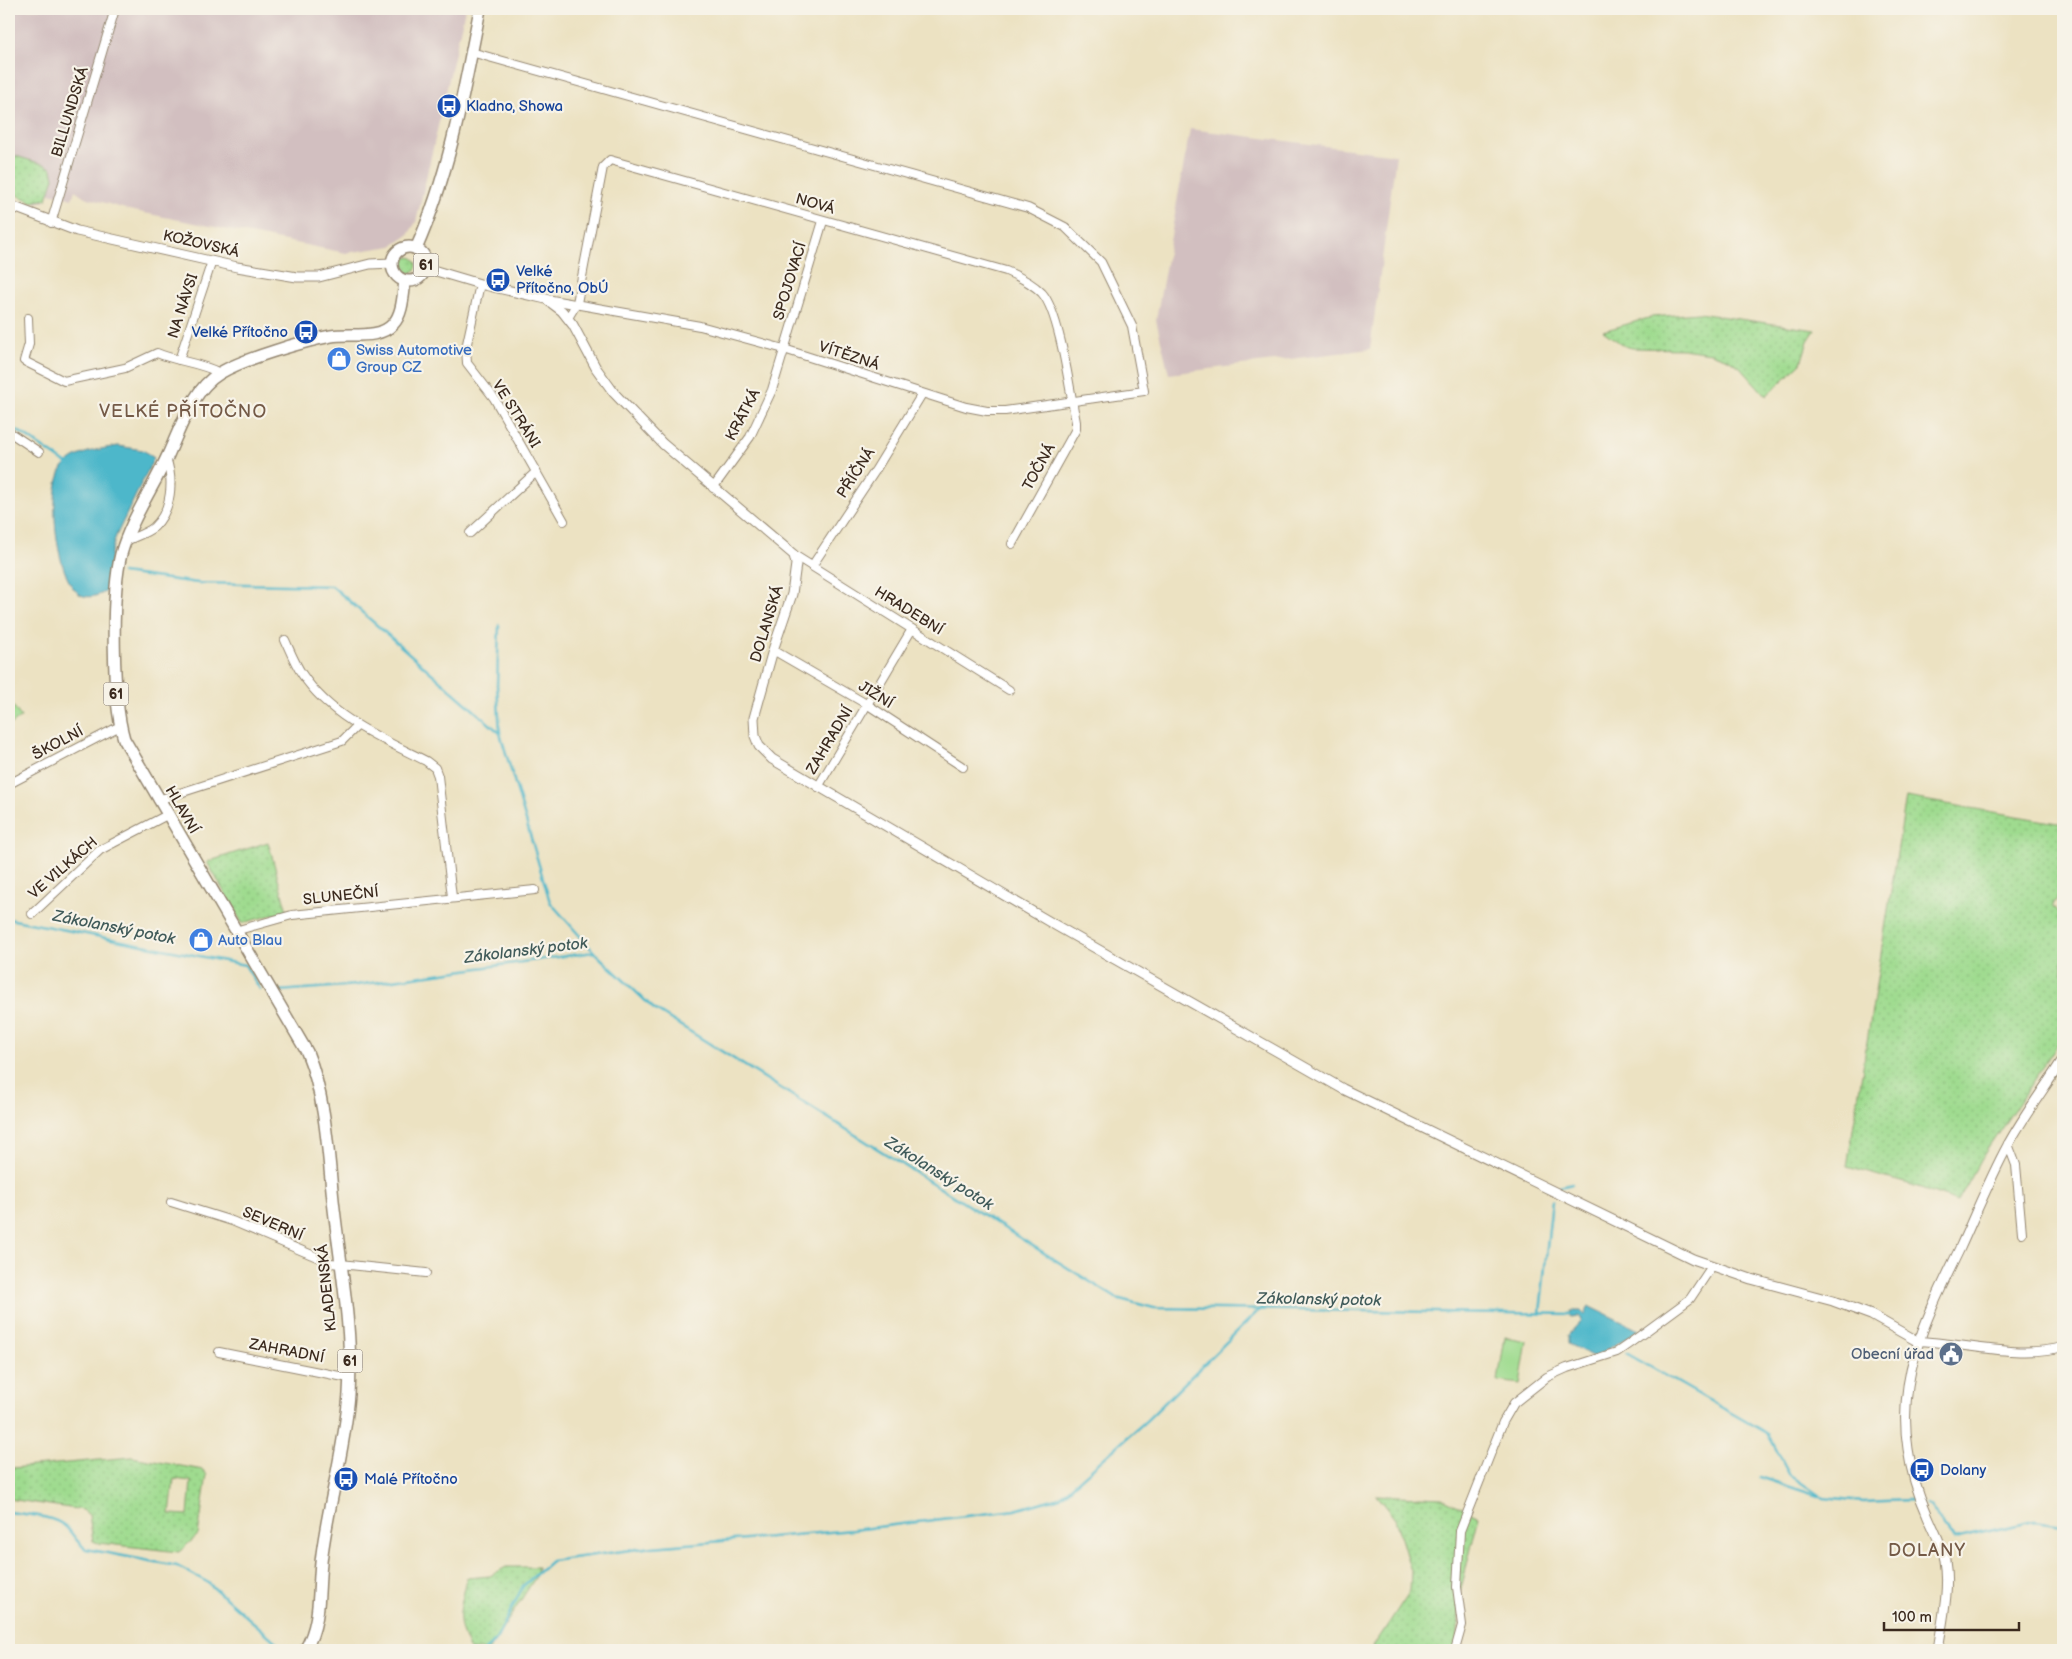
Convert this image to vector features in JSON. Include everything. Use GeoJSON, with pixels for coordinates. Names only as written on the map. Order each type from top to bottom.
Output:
{"type":"FeatureCollection","features":[{"type":"Feature","properties":{"kind":"main road","name":"61"},"geometry":{"type":"LineString","coordinates":[[416,248],[441,185],[480,9]]}},
{"type":"Feature","properties":{"kind":"main road","name":"61"},"geometry":{"type":"LineString","coordinates":[[410,247],[416,248],[424,256],[426,268],[418,278],[405,281],[397,276],[392,263],[398,251],[410,247]]}},
{"type":"Feature","properties":{"kind":"main road","name":"HLAVNÍ"},"geometry":{"type":"LineString","coordinates":[[314,1069],[308,1052],[158,800],[132,754],[120,726],[116,666],[118,572],[126,541],[194,400],[220,373],[235,366],[307,342],[333,336],[373,334],[387,329],[395,322],[398,314],[405,281]]}},
{"type":"Feature","properties":{"kind":"main road","name":"KLADENSKÁ"},"geometry":{"type":"LineString","coordinates":[[305,1650],[314,1633],[318,1613],[322,1553],[337,1476],[350,1378],[340,1263],[323,1112],[314,1069]]}},
{"type":"Feature","properties":{"kind":"street","name":"BILLUNDSKÁ"},"geometry":{"type":"LineString","coordinates":[[51,223],[115,9]]}},
{"type":"Feature","properties":{"kind":"street","name":"VÍTĚZNÁ"},"geometry":{"type":"LineString","coordinates":[[471,52],[1028,208],[1065,227],[1101,262],[1132,326],[1144,391],[1004,411],[987,411],[922,394],[784,349],[700,326],[546,299]]}},
{"type":"Feature","properties":{"kind":"street","name":"NOVÁ"},"geometry":{"type":"LineString","coordinates":[[577,303],[603,166],[610,160],[1006,271],[1041,292],[1053,310],[1072,401]]}},
{"type":"Feature","properties":{"kind":"street","name":"KOŽOVSKÁ"},"geometry":{"type":"LineString","coordinates":[[9,205],[51,223],[262,271],[308,277],[325,276],[370,264],[392,263]]}},
{"type":"Feature","properties":{"kind":"street","name":"SPOJOVACÍ"},"geometry":{"type":"LineString","coordinates":[[784,349],[823,221]]}},
{"type":"Feature","properties":{"kind":"street","name":"NA NÁVSI"},"geometry":{"type":"LineString","coordinates":[[180,360],[212,261]]}},
{"type":"Feature","properties":{"kind":"street"},"geometry":{"type":"LineString","coordinates":[[426,268],[480,284],[546,299],[568,318],[596,368],[614,393],[663,444],[794,555]]}},
{"type":"Feature","properties":{"kind":"street","name":"VE STRÁNI"},"geometry":{"type":"LineString","coordinates":[[480,284],[466,348],[467,363],[494,398],[564,521]]}},
{"type":"Feature","properties":{"kind":"street"},"geometry":{"type":"LineString","coordinates":[[568,318],[577,303]]}},
{"type":"Feature","properties":{"kind":"street"},"geometry":{"type":"LineString","coordinates":[[28,318],[29,344],[24,361],[64,381],[125,368],[157,353],[203,364],[220,373]]}},
{"type":"Feature","properties":{"kind":"street","name":"KRÁTKÁ"},"geometry":{"type":"LineString","coordinates":[[713,488],[750,437],[759,421],[772,390],[784,349]]}},
{"type":"Feature","properties":{"kind":"street","name":"PŘÍČNÁ"},"geometry":{"type":"LineString","coordinates":[[812,566],[875,471],[922,394]]}},
{"type":"Feature","properties":{"kind":"street","name":"TOČNÁ"},"geometry":{"type":"LineString","coordinates":[[1012,544],[1076,429],[1072,401]]}},
{"type":"Feature","properties":{"kind":"street"},"geometry":{"type":"LineString","coordinates":[[9,432],[39,452]]}},
{"type":"Feature","properties":{"kind":"street"},"geometry":{"type":"LineString","coordinates":[[126,541],[154,528],[167,509],[172,474],[166,458]]}},
{"type":"Feature","properties":{"kind":"street","name":"VE STRÁNI"},"geometry":{"type":"LineString","coordinates":[[470,533],[536,472]]}},
{"type":"Feature","properties":{"kind":"street","name":"HRADEBNÍ"},"geometry":{"type":"LineString","coordinates":[[794,555],[1009,690]]}},
{"type":"Feature","properties":{"kind":"street","name":"DOLANSKÁ"},"geometry":{"type":"LineString","coordinates":[[794,555],[796,564],[792,594],[773,650],[754,718],[755,736],[759,746],[772,759],[1055,925],[1344,1089],[1506,1170],[1693,1259],[1750,1279],[1833,1301],[1871,1315],[1917,1342]]}},
{"type":"Feature","properties":{"kind":"street","name":"ZAHRADNÍ"},"geometry":{"type":"LineString","coordinates":[[818,787],[912,629]]}},
{"type":"Feature","properties":{"kind":"street"},"geometry":{"type":"LineString","coordinates":[[285,640],[302,674],[324,700],[357,726],[426,761],[435,768],[438,776],[452,897]]}},
{"type":"Feature","properties":{"kind":"street","name":"JIŽNÍ"},"geometry":{"type":"LineString","coordinates":[[773,650],[868,705],[963,768]]}},
{"type":"Feature","properties":{"kind":"street","name":"ŠKOLNÍ"},"geometry":{"type":"LineString","coordinates":[[9,784],[120,726]]}},
{"type":"Feature","properties":{"kind":"street"},"geometry":{"type":"LineString","coordinates":[[158,800],[342,741],[357,726]]}},
{"type":"Feature","properties":{"kind":"street","name":"VE VILKÁCH"},"geometry":{"type":"LineString","coordinates":[[32,914],[100,850],[167,815]]}},
{"type":"Feature","properties":{"kind":"street","name":"SLUNEČNÍ"},"geometry":{"type":"LineString","coordinates":[[235,931],[292,915],[452,897],[535,890]]}},
{"type":"Feature","properties":{"kind":"street"},"geometry":{"type":"LineString","coordinates":[[1938,1650],[1946,1586],[1946,1566],[1942,1548],[1921,1498],[1908,1450],[1906,1419],[1909,1379],[1917,1342],[2008,1144],[2063,1059]]}},
{"type":"Feature","properties":{"kind":"street"},"geometry":{"type":"LineString","coordinates":[[2008,1144],[2016,1165],[2022,1233]]}},
{"type":"Feature","properties":{"kind":"street","name":"SEVERNÍ"},"geometry":{"type":"LineString","coordinates":[[171,1202],[206,1212],[331,1263],[426,1273]]}},
{"type":"Feature","properties":{"kind":"street"},"geometry":{"type":"LineString","coordinates":[[1455,1650],[1462,1625],[1457,1587],[1460,1531],[1503,1422],[1514,1403],[1547,1377],[1567,1368],[1617,1352],[1690,1299],[1712,1266]]}},
{"type":"Feature","properties":{"kind":"street"},"geometry":{"type":"LineString","coordinates":[[1917,1342],[2022,1352],[2044,1352],[2063,1347]]}},
{"type":"Feature","properties":{"kind":"street","name":"ZAHRADNÍ"},"geometry":{"type":"LineString","coordinates":[[219,1352],[350,1378]]}},
{"type":"Feature","properties":{"kind":"shaded area"},"geometry":{"type":"Polygon","coordinates":[[[9,9],[465,9],[416,222],[408,235],[392,246],[346,253],[129,210],[85,197],[75,190],[72,199],[50,193],[45,201],[36,203],[9,191],[9,9]]]}},
{"type":"Feature","properties":{"kind":"shaded area"},"geometry":{"type":"Polygon","coordinates":[[[1190,129],[1396,155],[1370,349],[1169,374],[1156,320],[1190,129]]]}},
{"type":"Feature","properties":{"kind":"green space"},"geometry":{"type":"Polygon","coordinates":[[[9,154],[46,165],[52,169],[54,178],[47,199],[32,202],[9,191],[9,154]]]}},
{"type":"Feature","properties":{"kind":"green space"},"geometry":{"type":"Polygon","coordinates":[[[409,257],[417,265],[409,273],[401,265],[409,257]]]}},
{"type":"Feature","properties":{"kind":"green space"},"geometry":{"type":"Polygon","coordinates":[[[1698,313],[1815,330],[1808,341],[1801,363],[1766,396],[1740,367],[1728,359],[1711,353],[1683,349],[1632,348],[1623,345],[1603,331],[1652,317],[1698,313]]]}},
{"type":"Feature","properties":{"kind":"green space"},"geometry":{"type":"Polygon","coordinates":[[[9,700],[21,717],[9,726],[9,700]]]}},
{"type":"Feature","properties":{"kind":"green space"},"geometry":{"type":"Polygon","coordinates":[[[1906,797],[2063,824],[2063,897],[2056,900],[2053,905],[2063,918],[2063,1036],[1981,1159],[1958,1201],[1912,1185],[1847,1167],[1906,797]]]}},
{"type":"Feature","properties":{"kind":"green space"},"geometry":{"type":"Polygon","coordinates":[[[268,842],[287,911],[242,923],[207,862],[268,842]]]}},
{"type":"Feature","properties":{"kind":"green space"},"geometry":{"type":"Polygon","coordinates":[[[1505,1337],[1527,1341],[1520,1384],[1498,1381],[1505,1337]]]}},
{"type":"Feature","properties":{"kind":"green space"},"geometry":{"type":"Polygon","coordinates":[[[132,1457],[203,1470],[207,1475],[198,1535],[179,1552],[98,1543],[93,1541],[89,1515],[83,1510],[9,1499],[12,1468],[132,1457]],[[174,1479],[170,1514],[188,1515],[191,1481],[174,1479]]]}},
{"type":"Feature","properties":{"kind":"green space"},"geometry":{"type":"Polygon","coordinates":[[[1376,1495],[1442,1498],[1479,1516],[1460,1593],[1457,1650],[1371,1650],[1410,1591],[1411,1571],[1395,1519],[1376,1495]]]}},
{"type":"Feature","properties":{"kind":"green space"},"geometry":{"type":"Polygon","coordinates":[[[506,1567],[538,1567],[535,1578],[489,1650],[470,1650],[460,1622],[461,1606],[467,1578],[490,1576],[506,1567]]]}},
{"type":"Feature","properties":{"kind":"water"},"geometry":{"type":"Polygon","coordinates":[[[118,446],[143,450],[154,458],[116,536],[111,553],[107,591],[88,597],[78,593],[70,583],[63,568],[56,528],[56,488],[60,473],[67,463],[91,451],[118,446]]]}},
{"type":"Feature","properties":{"kind":"water"},"geometry":{"type":"Polygon","coordinates":[[[1589,1306],[1639,1330],[1595,1357],[1568,1344],[1568,1335],[1582,1320],[1579,1316],[1571,1317],[1571,1311],[1581,1311],[1585,1315],[1589,1306]]]}},
{"type":"Feature","properties":{"kind":"waterway"},"geometry":{"type":"LineString","coordinates":[[17,430],[67,464]]}},
{"type":"Feature","properties":{"kind":"waterway"},"geometry":{"type":"LineString","coordinates":[[122,573],[198,583],[332,586],[500,733],[550,902],[594,952]]}},
{"type":"Feature","properties":{"kind":"waterway"},"geometry":{"type":"LineString","coordinates":[[499,625],[497,685],[500,733]]}},
{"type":"Feature","properties":{"kind":"waterway","name":"Zákolanský potok"},"geometry":{"type":"LineString","coordinates":[[9,919],[245,965],[260,989]]}},
{"type":"Feature","properties":{"kind":"waterway","name":"Zákolanský potok"},"geometry":{"type":"LineString","coordinates":[[279,991],[357,985],[594,952],[654,1009],[1116,1298],[1154,1308],[1572,1314]]}},
{"type":"Feature","properties":{"kind":"waterway"},"geometry":{"type":"LineString","coordinates":[[1560,1187],[1572,1184]]}},
{"type":"Feature","properties":{"kind":"waterway"},"geometry":{"type":"LineString","coordinates":[[1540,1313],[1552,1201]]}},
{"type":"Feature","properties":{"kind":"waterway"},"geometry":{"type":"LineString","coordinates":[[485,1650],[496,1640],[523,1586],[551,1561],[652,1547],[853,1530],[1015,1510],[1060,1497],[1147,1420],[1261,1308]]}},
{"type":"Feature","properties":{"kind":"waterway","name":"Zákolanský potok"},"geometry":{"type":"LineString","coordinates":[[1626,1353],[1768,1434],[1790,1475],[1823,1498],[1863,1502],[1909,1500],[1921,1503]]}},
{"type":"Feature","properties":{"kind":"waterway"},"geometry":{"type":"LineString","coordinates":[[1760,1477],[1818,1496]]}},
{"type":"Feature","properties":{"kind":"waterway","name":"Zákolanský potok"},"geometry":{"type":"LineString","coordinates":[[1926,1504],[1930,1506],[1954,1539],[2034,1521],[2063,1525]]}},
{"type":"Feature","properties":{"kind":"waterway"},"geometry":{"type":"LineString","coordinates":[[9,1512],[59,1522],[86,1549],[177,1566],[207,1582],[276,1642]]}},
{"type":"Feature","properties":{"kind":"waterway"},"geometry":{"type":"LineString","coordinates":[[319,1645],[333,1650]]}},
{"type":"Feature","properties":{"kind":"place","name":"Kladno, Showa"},"geometry":{"type":"Point","coordinates":[449,106]}},
{"type":"Feature","properties":{"kind":"place","name":"Velké Přítočno, ObÚ"},"geometry":{"type":"Point","coordinates":[498,280]}},
{"type":"Feature","properties":{"kind":"place","name":"Velké Přítočno"},"geometry":{"type":"Point","coordinates":[306,332]}},
{"type":"Feature","properties":{"kind":"place","name":"Swiss Automotive Group CZ"},"geometry":{"type":"Point","coordinates":[339,359]}},
{"type":"Feature","properties":{"kind":"place","name":"Auto Blau"},"geometry":{"type":"Point","coordinates":[201,940]}},
{"type":"Feature","properties":{"kind":"place","name":"Obecní úřad"},"geometry":{"type":"Point","coordinates":[1951,1354]}},
{"type":"Feature","properties":{"kind":"place","name":"Dolany"},"geometry":{"type":"Point","coordinates":[1922,1470]}},
{"type":"Feature","properties":{"kind":"place","name":"Malé Přítočno"},"geometry":{"type":"Point","coordinates":[346,1479]}},
{"type":"Feature","properties":{"kind":"district","name":"VELKÉ PŘÍTOČNO"},"geometry":{"type":"Point","coordinates":[183,411]}},
{"type":"Feature","properties":{"kind":"district","name":"DOLANY"},"geometry":{"type":"Point","coordinates":[1927,1550]}}]}
